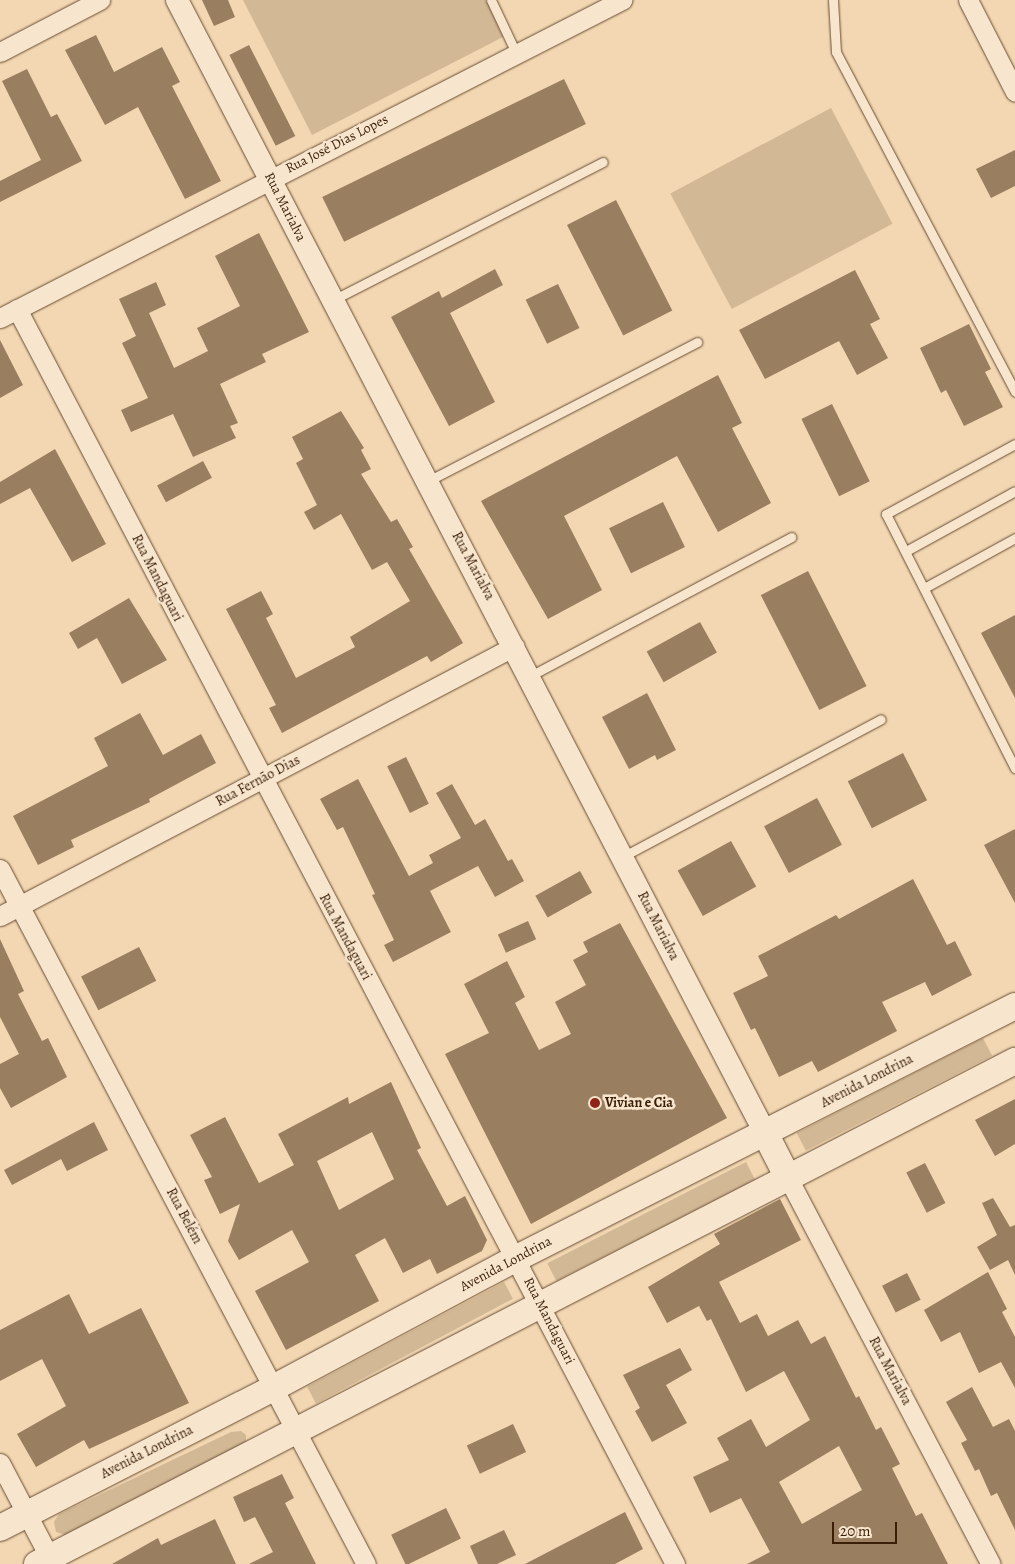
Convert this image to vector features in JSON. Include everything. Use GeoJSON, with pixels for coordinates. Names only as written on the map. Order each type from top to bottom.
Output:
{"type":"FeatureCollection","features":[{"type":"Feature","properties":{"kind":"main road","name":"Avenida Londrina"},"geometry":{"type":"LineString","coordinates":[[0,1528],[276,1387],[517,1258],[1015,1006]]}},
{"type":"Feature","properties":{"kind":"main road"},"geometry":{"type":"LineString","coordinates":[[46,1562],[540,1304],[1015,1061]]}},
{"type":"Feature","properties":{"kind":"main road"},"geometry":{"type":"LineString","coordinates":[[765,1133],[788,1178]]}},
{"type":"Feature","properties":{"kind":"street"},"geometry":{"type":"LineString","coordinates":[[0,52],[100,0]]}},
{"type":"Feature","properties":{"kind":"street","name":"Rua Marialva"},"geometry":{"type":"LineString","coordinates":[[177,0],[515,646],[765,1133]]}},
{"type":"Feature","properties":{"kind":"street","name":"Rua José Dias Lopes"},"geometry":{"type":"LineString","coordinates":[[0,318],[270,178],[622,0]]}},
{"type":"Feature","properties":{"kind":"street"},"geometry":{"type":"LineString","coordinates":[[968,0],[1015,92]]}},
{"type":"Feature","properties":{"kind":"street","name":"Rua Mandaguari"},"geometry":{"type":"LineString","coordinates":[[17,309],[262,780],[517,1258],[675,1564]]}},
{"type":"Feature","properties":{"kind":"street","name":"Rua Fernão Dias"},"geometry":{"type":"LineString","coordinates":[[0,916],[515,646]]}},
{"type":"Feature","properties":{"kind":"street","name":"Rua Belém"},"geometry":{"type":"LineString","coordinates":[[0,869],[276,1387],[366,1564]]}},
{"type":"Feature","properties":{"kind":"street","name":"Rua Marialva"},"geometry":{"type":"LineString","coordinates":[[788,1178],[991,1564]]}},
{"type":"Feature","properties":{"kind":"street"},"geometry":{"type":"LineString","coordinates":[[0,1463],[27,1513],[46,1562]]}},
{"type":"Feature","properties":{"kind":"lane"},"geometry":{"type":"LineString","coordinates":[[491,0],[516,53]]}},
{"type":"Feature","properties":{"kind":"lane"},"geometry":{"type":"LineString","coordinates":[[832,0],[836,52],[1015,392]]}},
{"type":"Feature","properties":{"kind":"lane"},"geometry":{"type":"LineString","coordinates":[[333,300],[603,162]]}},
{"type":"Feature","properties":{"kind":"lane"},"geometry":{"type":"LineString","coordinates":[[428,481],[698,342]]}},
{"type":"Feature","properties":{"kind":"lane"},"geometry":{"type":"LineString","coordinates":[[1015,444],[886,514],[926,588],[1015,768]]}},
{"type":"Feature","properties":{"kind":"lane"},"geometry":{"type":"LineString","coordinates":[[906,550],[1015,490]]}},
{"type":"Feature","properties":{"kind":"lane"},"geometry":{"type":"LineString","coordinates":[[530,676],[792,536]]}},
{"type":"Feature","properties":{"kind":"lane"},"geometry":{"type":"LineString","coordinates":[[926,588],[1015,538]]}},
{"type":"Feature","properties":{"kind":"lane"},"geometry":{"type":"LineString","coordinates":[[622,857],[881,719]]}},
{"type":"Feature","properties":{"kind":"shaded area"},"geometry":{"type":"Polygon","coordinates":[[[243,0],[488,0],[505,36],[312,135],[243,0]]]}},
{"type":"Feature","properties":{"kind":"shaded area"},"geometry":{"type":"Polygon","coordinates":[[[831,108],[893,224],[732,309],[670,193],[831,108]]]}},
{"type":"Feature","properties":{"kind":"shaded area"},"geometry":{"type":"Polygon","coordinates":[[[983,1038],[992,1056],[806,1151],[797,1133],[983,1038]]]}},
{"type":"Feature","properties":{"kind":"shaded area"},"geometry":{"type":"Polygon","coordinates":[[[746,1162],[755,1180],[556,1281],[547,1263],[746,1162]]]}},
{"type":"Feature","properties":{"kind":"shaded area"},"geometry":{"type":"Polygon","coordinates":[[[504,1282],[513,1299],[316,1403],[307,1387],[504,1282]]]}},
{"type":"Feature","properties":{"kind":"shaded area"},"geometry":{"type":"Polygon","coordinates":[[[241,1431],[246,1435],[246,1444],[66,1535],[56,1532],[54,1522],[59,1514],[231,1432],[241,1431]]]}},
{"type":"Feature","properties":{"kind":"building"},"geometry":{"type":"Polygon","coordinates":[[[202,0],[228,0],[235,17],[214,26],[202,0]]]}},
{"type":"Feature","properties":{"kind":"building"},"geometry":{"type":"Polygon","coordinates":[[[96,35],[114,72],[162,47],[180,82],[172,86],[221,181],[185,199],[138,107],[105,125],[65,50],[96,35]]]}},
{"type":"Feature","properties":{"kind":"building"},"geometry":{"type":"Polygon","coordinates":[[[249,45],[295,136],[276,146],[229,55],[249,45]]]}},
{"type":"Feature","properties":{"kind":"building"},"geometry":{"type":"Polygon","coordinates":[[[27,69],[51,117],[57,114],[82,161],[0,202],[0,181],[41,160],[2,81],[27,69]]]}},
{"type":"Feature","properties":{"kind":"building"},"geometry":{"type":"Polygon","coordinates":[[[564,79],[586,124],[344,242],[322,197],[564,79]]]}},
{"type":"Feature","properties":{"kind":"building"},"geometry":{"type":"Polygon","coordinates":[[[1015,150],[1015,186],[991,198],[976,169],[1015,150]]]}},
{"type":"Feature","properties":{"kind":"building"},"geometry":{"type":"Polygon","coordinates":[[[616,200],[672,310],[623,335],[567,225],[616,200]]]}},
{"type":"Feature","properties":{"kind":"building"},"geometry":{"type":"Polygon","coordinates":[[[259,233],[309,332],[262,354],[266,362],[220,384],[238,423],[230,426],[236,438],[193,457],[173,414],[131,432],[121,410],[148,398],[122,343],[136,336],[119,299],[156,282],[166,305],[149,313],[174,368],[208,351],[197,328],[240,306],[215,256],[259,233]]]}},
{"type":"Feature","properties":{"kind":"building"},"geometry":{"type":"Polygon","coordinates":[[[495,269],[503,285],[450,313],[495,402],[449,426],[391,317],[439,291],[442,298],[495,269]]]}},
{"type":"Feature","properties":{"kind":"building"},"geometry":{"type":"Polygon","coordinates":[[[855,270],[880,319],[870,324],[888,358],[857,375],[839,341],[765,379],[739,330],[855,270]]]}},
{"type":"Feature","properties":{"kind":"building"},"geometry":{"type":"Polygon","coordinates":[[[558,284],[579,328],[547,344],[526,300],[558,284]]]}},
{"type":"Feature","properties":{"kind":"building"},"geometry":{"type":"Polygon","coordinates":[[[969,324],[991,369],[985,372],[1003,407],[964,426],[946,390],[941,393],[920,348],[969,324]]]}},
{"type":"Feature","properties":{"kind":"building"},"geometry":{"type":"Polygon","coordinates":[[[0,340],[23,385],[0,398],[0,340]]]}},
{"type":"Feature","properties":{"kind":"building"},"geometry":{"type":"Polygon","coordinates":[[[718,375],[742,423],[732,428],[771,503],[718,532],[677,456],[564,516],[602,590],[548,619],[481,501],[718,375]]]}},
{"type":"Feature","properties":{"kind":"building"},"geometry":{"type":"Polygon","coordinates":[[[832,404],[870,481],[839,496],[801,419],[832,404]]]}},
{"type":"Feature","properties":{"kind":"building"},"geometry":{"type":"Polygon","coordinates":[[[341,411],[364,448],[361,450],[371,469],[361,474],[391,522],[397,519],[413,547],[409,549],[463,643],[431,662],[427,656],[282,733],[269,708],[276,705],[226,609],[261,591],[273,614],[266,618],[296,678],[355,647],[350,637],[410,601],[387,562],[372,570],[341,514],[314,530],[304,512],[317,505],[296,463],[303,459],[292,437],[341,411]]]}},
{"type":"Feature","properties":{"kind":"building"},"geometry":{"type":"Polygon","coordinates":[[[55,449],[106,544],[72,562],[30,488],[0,504],[0,482],[55,449]]]}},
{"type":"Feature","properties":{"kind":"building"},"geometry":{"type":"Polygon","coordinates":[[[203,461],[212,478],[166,502],[157,485],[203,461]]]}},
{"type":"Feature","properties":{"kind":"building"},"geometry":{"type":"Polygon","coordinates":[[[663,502],[685,547],[631,573],[609,528],[663,502]]]}},
{"type":"Feature","properties":{"kind":"building"},"geometry":{"type":"Polygon","coordinates":[[[808,571],[867,686],[819,710],[761,595],[808,571]]]}},
{"type":"Feature","properties":{"kind":"building"},"geometry":{"type":"Polygon","coordinates":[[[129,598],[167,660],[122,684],[97,638],[78,649],[69,633],[129,598]]]}},
{"type":"Feature","properties":{"kind":"building"},"geometry":{"type":"Polygon","coordinates":[[[1015,615],[1015,698],[981,633],[1015,615]]]}},
{"type":"Feature","properties":{"kind":"building"},"geometry":{"type":"Polygon","coordinates":[[[700,622],[717,653],[664,682],[647,652],[700,622]]]}},
{"type":"Feature","properties":{"kind":"building"},"geometry":{"type":"Polygon","coordinates":[[[647,693],[676,750],[657,760],[655,755],[629,769],[602,717],[647,693]]]}},
{"type":"Feature","properties":{"kind":"building"},"geometry":{"type":"Polygon","coordinates":[[[140,713],[163,755],[201,734],[216,763],[149,799],[150,802],[71,840],[74,847],[38,865],[13,816],[108,766],[94,738],[140,713]]]}},
{"type":"Feature","properties":{"kind":"building"},"geometry":{"type":"Polygon","coordinates":[[[903,753],[927,800],[872,828],[848,781],[903,753]]]}},
{"type":"Feature","properties":{"kind":"building"},"geometry":{"type":"Polygon","coordinates":[[[406,757],[429,804],[410,813],[387,766],[406,757]]]}},
{"type":"Feature","properties":{"kind":"building"},"geometry":{"type":"Polygon","coordinates":[[[358,779],[409,876],[433,863],[429,855],[461,838],[436,793],[452,784],[475,825],[485,819],[508,861],[512,859],[524,881],[495,897],[478,866],[430,891],[451,932],[393,962],[384,945],[394,940],[372,895],[375,894],[343,827],[337,830],[320,799],[358,779]]]}},
{"type":"Feature","properties":{"kind":"building"},"geometry":{"type":"Polygon","coordinates":[[[817,798],[842,845],[789,873],[764,826],[817,798]]]}},
{"type":"Feature","properties":{"kind":"building"},"geometry":{"type":"Polygon","coordinates":[[[1015,829],[1015,903],[984,845],[1015,829]]]}},
{"type":"Feature","properties":{"kind":"building"},"geometry":{"type":"Polygon","coordinates":[[[731,841],[756,886],[703,916],[678,871],[731,841]]]}},
{"type":"Feature","properties":{"kind":"building"},"geometry":{"type":"Polygon","coordinates":[[[580,871],[592,893],[548,918],[535,896],[580,871]]]}},
{"type":"Feature","properties":{"kind":"building"},"geometry":{"type":"Polygon","coordinates":[[[913,879],[947,945],[955,941],[972,975],[932,996],[925,982],[882,1002],[897,1031],[818,1072],[812,1061],[779,1077],[755,1028],[751,1030],[733,993],[768,976],[758,956],[836,915],[839,919],[913,879]]]}},
{"type":"Feature","properties":{"kind":"building"},"geometry":{"type":"Polygon","coordinates":[[[528,921],[536,939],[506,953],[498,934],[528,921]]]}},
{"type":"Feature","properties":{"kind":"building","name":"Vivian e Cia"},"geometry":{"type":"Polygon","coordinates":[[[620,923],[727,1118],[531,1224],[445,1054],[489,1033],[464,984],[507,961],[525,997],[515,1003],[539,1050],[571,1034],[555,1002],[586,985],[573,960],[588,952],[583,942],[620,923]]]}},
{"type":"Feature","properties":{"kind":"building"},"geometry":{"type":"Polygon","coordinates":[[[0,939],[24,991],[18,994],[42,1041],[48,1038],[67,1077],[11,1108],[0,1088],[0,1064],[19,1054],[0,1017],[0,939]]]}},
{"type":"Feature","properties":{"kind":"building"},"geometry":{"type":"Polygon","coordinates":[[[139,947],[156,981],[98,1010],[81,977],[139,947]]]}},
{"type":"Feature","properties":{"kind":"building"},"geometry":{"type":"Polygon","coordinates":[[[391,1082],[421,1148],[417,1150],[447,1206],[465,1196],[487,1240],[482,1251],[437,1274],[430,1259],[403,1273],[385,1238],[355,1255],[379,1301],[286,1350],[255,1291],[309,1262],[292,1230],[239,1260],[228,1241],[240,1204],[220,1214],[204,1180],[212,1177],[190,1135],[225,1117],[259,1183],[294,1165],[278,1134],[348,1097],[349,1104],[391,1082]],[[372,1132],[317,1161],[339,1210],[394,1179],[372,1132]]]}},
{"type":"Feature","properties":{"kind":"building"},"geometry":{"type":"Polygon","coordinates":[[[1015,1099],[1015,1144],[995,1156],[975,1120],[1015,1099]]]}},
{"type":"Feature","properties":{"kind":"building"},"geometry":{"type":"Polygon","coordinates":[[[94,1122],[108,1150],[67,1171],[61,1159],[12,1185],[4,1170],[94,1122]]]}},
{"type":"Feature","properties":{"kind":"building"},"geometry":{"type":"Polygon","coordinates":[[[925,1163],[945,1203],[927,1213],[906,1173],[925,1163]]]}},
{"type":"Feature","properties":{"kind":"building"},"geometry":{"type":"Polygon","coordinates":[[[993,1198],[1010,1227],[1015,1225],[1015,1275],[1008,1260],[990,1270],[977,1247],[997,1235],[982,1203],[993,1198]]]}},
{"type":"Feature","properties":{"kind":"building"},"geometry":{"type":"Polygon","coordinates":[[[780,1199],[801,1240],[719,1282],[740,1323],[757,1314],[768,1336],[798,1320],[811,1344],[825,1336],[856,1398],[859,1396],[876,1430],[881,1427],[900,1464],[892,1468],[916,1516],[922,1513],[948,1564],[747,1564],[770,1552],[741,1498],[710,1513],[693,1477],[729,1460],[717,1438],[751,1419],[766,1447],[810,1420],[784,1371],[746,1392],[711,1319],[707,1321],[699,1306],[667,1323],[648,1287],[720,1244],[714,1234],[780,1199]],[[839,1446],[779,1482],[802,1524],[862,1490],[839,1446]]]}},
{"type":"Feature","properties":{"kind":"building"},"geometry":{"type":"Polygon","coordinates":[[[988,1272],[1007,1309],[1002,1312],[1015,1337],[1015,1388],[1001,1362],[979,1373],[960,1332],[941,1342],[924,1310],[988,1272]]]}},
{"type":"Feature","properties":{"kind":"building"},"geometry":{"type":"Polygon","coordinates":[[[907,1273],[921,1300],[896,1312],[882,1286],[907,1273]]]}},
{"type":"Feature","properties":{"kind":"building"},"geometry":{"type":"Polygon","coordinates":[[[69,1294],[89,1334],[141,1308],[189,1403],[89,1449],[84,1440],[36,1467],[17,1434],[66,1406],[42,1359],[0,1381],[0,1330],[69,1294]]]}},
{"type":"Feature","properties":{"kind":"building"},"geometry":{"type":"Polygon","coordinates":[[[680,1348],[692,1370],[666,1385],[687,1423],[652,1442],[635,1411],[640,1408],[623,1375],[680,1348]]]}},
{"type":"Feature","properties":{"kind":"building"},"geometry":{"type":"Polygon","coordinates":[[[972,1387],[993,1427],[1009,1419],[1015,1431],[1015,1530],[997,1493],[991,1496],[979,1469],[975,1471],[961,1443],[967,1440],[946,1402],[972,1387]]]}},
{"type":"Feature","properties":{"kind":"building"},"geometry":{"type":"Polygon","coordinates":[[[513,1424],[526,1452],[480,1474],[467,1446],[513,1424]]]}},
{"type":"Feature","properties":{"kind":"building"},"geometry":{"type":"Polygon","coordinates":[[[282,1474],[294,1498],[285,1503],[316,1564],[249,1564],[273,1552],[255,1517],[244,1522],[233,1497],[282,1474]]]}},
{"type":"Feature","properties":{"kind":"building"},"geometry":{"type":"Polygon","coordinates":[[[446,1508],[461,1539],[405,1564],[391,1535],[446,1508]]]}},
{"type":"Feature","properties":{"kind":"building"},"geometry":{"type":"Polygon","coordinates":[[[625,1512],[643,1549],[615,1564],[525,1564],[625,1512]]]}},
{"type":"Feature","properties":{"kind":"building"},"geometry":{"type":"Polygon","coordinates":[[[215,1519],[236,1564],[112,1564],[158,1538],[161,1545],[215,1519]]]}},
{"type":"Feature","properties":{"kind":"building"},"geometry":{"type":"Polygon","coordinates":[[[504,1530],[516,1555],[497,1564],[478,1564],[470,1546],[504,1530]]]}},
{"type":"Feature","properties":{"kind":"place","name":"Vivian e Cia"},"geometry":{"type":"Point","coordinates":[595,1103]}}]}
